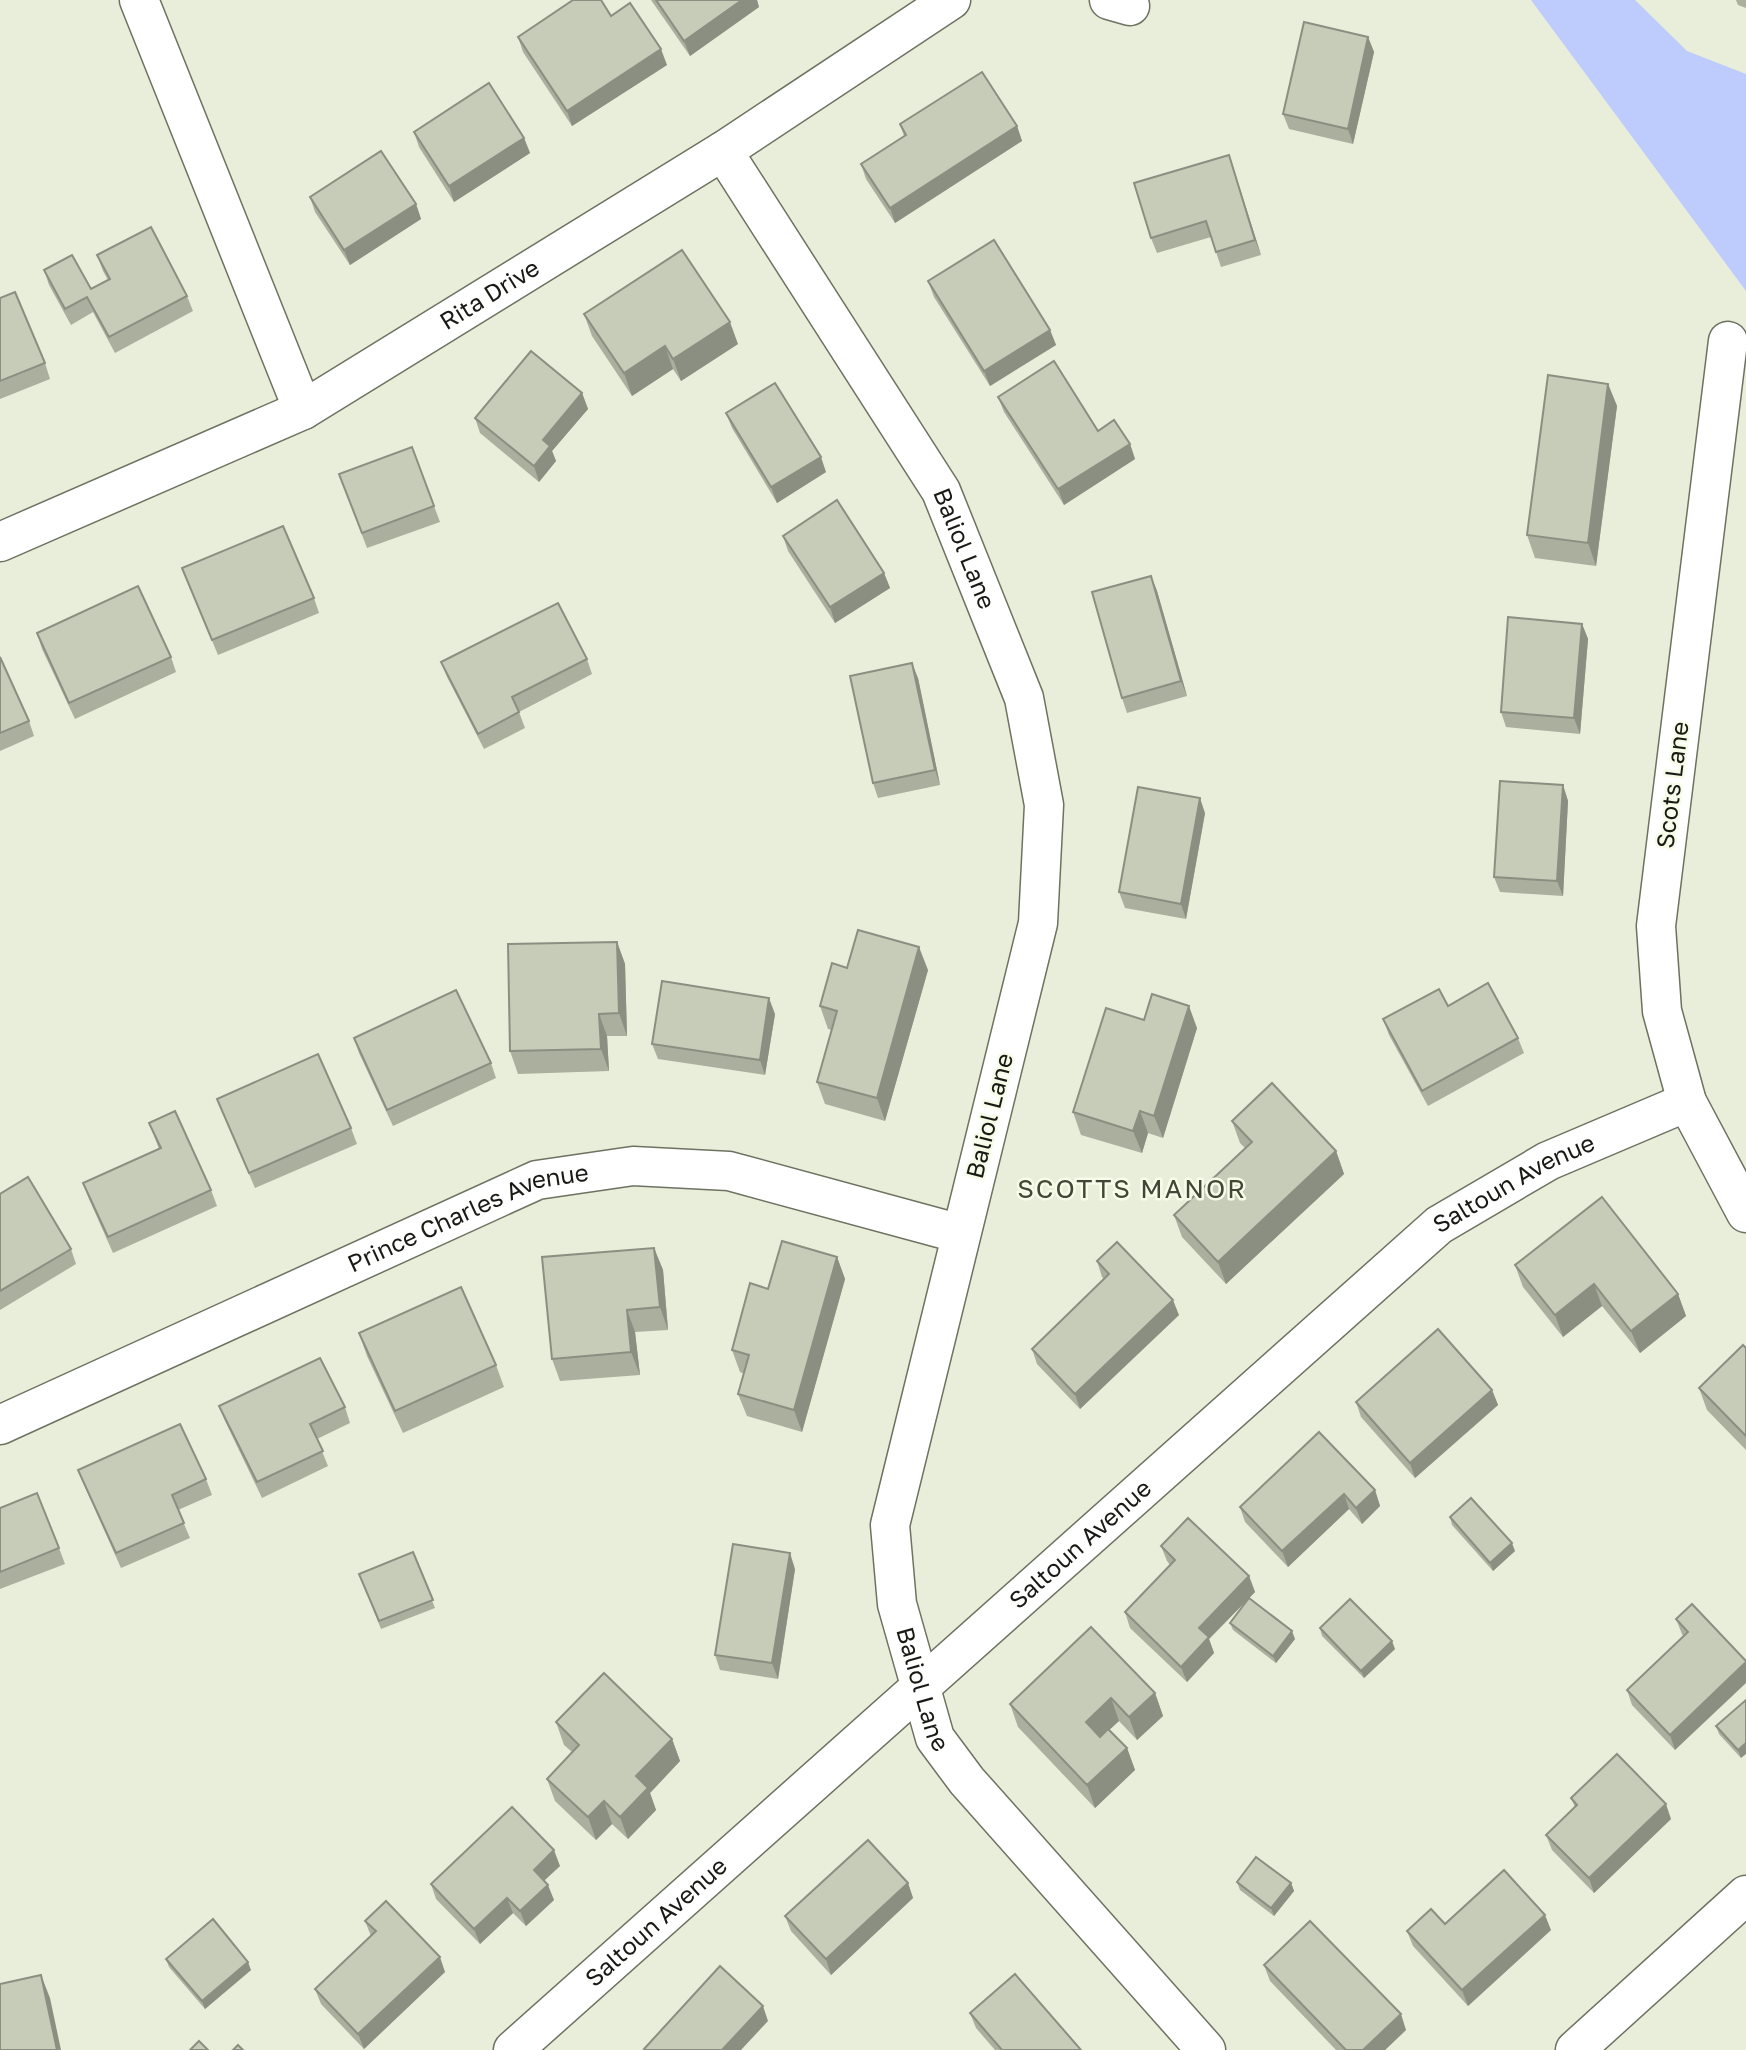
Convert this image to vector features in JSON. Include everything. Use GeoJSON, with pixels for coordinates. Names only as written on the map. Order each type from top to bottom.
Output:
{"type":"FeatureCollection","features":[{"type":"Feature","properties":{"kind":"street"},"geometry":{"type":"LineString","coordinates":[[139,0],[303,410]]}},
{"type":"Feature","properties":{"kind":"street","name":"Rita Drive"},"geometry":{"type":"LineString","coordinates":[[0,542],[303,410],[723,151],[951,0]]}},
{"type":"Feature","properties":{"kind":"street","name":"Baliol Lane"},"geometry":{"type":"LineString","coordinates":[[723,151],[942,491],[1024,698],[1044,805],[1038,923],[890,1525],[897,1604],[935,1738],[967,1781],[1206,2050]]}},
{"type":"Feature","properties":{"kind":"street","name":"Scots Lane"},"geometry":{"type":"LineString","coordinates":[[1728,341],[1656,926],[1662,1011],[1687,1102],[1746,1213]]}},
{"type":"Feature","properties":{"kind":"street","name":"Saltoun Avenue"},"geometry":{"type":"LineString","coordinates":[[513,2050],[1439,1225],[1548,1161],[1687,1102]]}},
{"type":"Feature","properties":{"kind":"street","name":"Prince Charles Avenue"},"geometry":{"type":"LineString","coordinates":[[0,1425],[537,1180],[633,1166],[729,1171],[961,1234]]}},
{"type":"Feature","properties":{"kind":"street"},"geometry":{"type":"LineString","coordinates":[[1575,2050],[1746,1895]]}},
{"type":"Feature","properties":{"kind":"shaded area"},"geometry":{"type":"Polygon","coordinates":[[[1531,0],[1635,0],[1687,51],[1746,74],[1746,291],[1531,0]]]}},
{"type":"Feature","properties":{"kind":"building"},"geometry":{"type":"Polygon","coordinates":[[[573,0],[601,0],[611,16],[630,3],[661,49],[567,111],[518,37],[573,0]]]}},
{"type":"Feature","properties":{"kind":"building"},"geometry":{"type":"Polygon","coordinates":[[[656,0],[742,0],[684,41],[656,0]]]}},
{"type":"Feature","properties":{"kind":"building"},"geometry":{"type":"Polygon","coordinates":[[[1304,22],[1368,37],[1348,129],[1283,114],[1304,22]]]}},
{"type":"Feature","properties":{"kind":"building"},"geometry":{"type":"Polygon","coordinates":[[[982,72],[1017,126],[890,208],[861,164],[906,135],[900,124],[982,72]]]}},
{"type":"Feature","properties":{"kind":"building"},"geometry":{"type":"Polygon","coordinates":[[[489,83],[524,138],[449,186],[414,132],[489,83]]]}},
{"type":"Feature","properties":{"kind":"building"},"geometry":{"type":"Polygon","coordinates":[[[381,151],[416,204],[344,250],[310,197],[381,151]]]}},
{"type":"Feature","properties":{"kind":"building"},"geometry":{"type":"Polygon","coordinates":[[[1229,155],[1255,240],[1216,252],[1206,221],[1151,238],[1134,183],[1229,155]]]}},
{"type":"Feature","properties":{"kind":"building"},"geometry":{"type":"Polygon","coordinates":[[[151,227],[187,296],[109,337],[87,297],[65,309],[44,270],[72,255],[91,289],[110,279],[97,255],[151,227]]]}},
{"type":"Feature","properties":{"kind":"building"},"geometry":{"type":"Polygon","coordinates":[[[994,240],[1050,330],[984,371],[928,281],[994,240]]]}},
{"type":"Feature","properties":{"kind":"building"},"geometry":{"type":"Polygon","coordinates":[[[682,250],[730,322],[673,359],[665,346],[624,373],[584,314],[682,250]]]}},
{"type":"Feature","properties":{"kind":"building"},"geometry":{"type":"Polygon","coordinates":[[[15,292],[45,363],[0,381],[0,298],[15,292]]]}},
{"type":"Feature","properties":{"kind":"building"},"geometry":{"type":"Polygon","coordinates":[[[531,351],[582,393],[543,440],[550,446],[534,466],[475,418],[531,351]]]}},
{"type":"Feature","properties":{"kind":"building"},"geometry":{"type":"Polygon","coordinates":[[[1054,361],[1098,431],[1114,420],[1130,444],[1058,489],[998,397],[1054,361]]]}},
{"type":"Feature","properties":{"kind":"building"},"geometry":{"type":"Polygon","coordinates":[[[1548,375],[1608,384],[1588,543],[1527,535],[1548,375]]]}},
{"type":"Feature","properties":{"kind":"building"},"geometry":{"type":"Polygon","coordinates":[[[775,383],[821,457],[771,487],[726,413],[775,383]]]}},
{"type":"Feature","properties":{"kind":"building"},"geometry":{"type":"Polygon","coordinates":[[[412,447],[434,506],[362,533],[339,474],[412,447]]]}},
{"type":"Feature","properties":{"kind":"building"},"geometry":{"type":"Polygon","coordinates":[[[837,500],[884,573],[830,607],[783,536],[837,500]]]}},
{"type":"Feature","properties":{"kind":"building"},"geometry":{"type":"Polygon","coordinates":[[[283,526],[314,598],[212,640],[182,568],[283,526]]]}},
{"type":"Feature","properties":{"kind":"building"},"geometry":{"type":"Polygon","coordinates":[[[1151,576],[1181,681],[1122,698],[1092,592],[1151,576]]]}},
{"type":"Feature","properties":{"kind":"building"},"geometry":{"type":"Polygon","coordinates":[[[138,586],[171,657],[69,703],[37,633],[138,586]]]}},
{"type":"Feature","properties":{"kind":"building"},"geometry":{"type":"Polygon","coordinates":[[[558,603],[587,659],[512,697],[519,712],[478,734],[441,662],[558,603]]]}},
{"type":"Feature","properties":{"kind":"building"},"geometry":{"type":"Polygon","coordinates":[[[1508,617],[1582,624],[1574,718],[1501,712],[1508,617]]]}},
{"type":"Feature","properties":{"kind":"building"},"geometry":{"type":"Polygon","coordinates":[[[0,657],[29,721],[0,733],[0,657]]]}},
{"type":"Feature","properties":{"kind":"building"},"geometry":{"type":"Polygon","coordinates":[[[912,663],[935,770],[873,783],[850,676],[912,663]]]}},
{"type":"Feature","properties":{"kind":"building"},"geometry":{"type":"Polygon","coordinates":[[[1500,781],[1563,785],[1557,881],[1494,877],[1500,781]]]}},
{"type":"Feature","properties":{"kind":"building"},"geometry":{"type":"Polygon","coordinates":[[[1138,787],[1200,798],[1181,904],[1119,892],[1138,787]]]}},
{"type":"Feature","properties":{"kind":"building"},"geometry":{"type":"Polygon","coordinates":[[[858,930],[919,947],[877,1098],[817,1082],[837,1011],[820,1006],[832,963],[847,968],[858,930]]]}},
{"type":"Feature","properties":{"kind":"building"},"geometry":{"type":"Polygon","coordinates":[[[617,942],[619,1013],[599,1014],[601,1049],[510,1051],[508,944],[617,942]]]}},
{"type":"Feature","properties":{"kind":"building"},"geometry":{"type":"Polygon","coordinates":[[[662,981],[769,998],[760,1060],[652,1044],[662,981]]]}},
{"type":"Feature","properties":{"kind":"building"},"geometry":{"type":"Polygon","coordinates":[[[1488,983],[1518,1038],[1422,1091],[1383,1019],[1439,989],[1448,1006],[1488,983]]]}},
{"type":"Feature","properties":{"kind":"building"},"geometry":{"type":"Polygon","coordinates":[[[456,990],[491,1063],[387,1110],[354,1038],[456,990]]]}},
{"type":"Feature","properties":{"kind":"building"},"geometry":{"type":"Polygon","coordinates":[[[1152,994],[1189,1006],[1154,1116],[1140,1111],[1133,1131],[1073,1112],[1106,1008],[1144,1020],[1152,994]]]}},
{"type":"Feature","properties":{"kind":"building"},"geometry":{"type":"Polygon","coordinates":[[[318,1054],[351,1128],[249,1173],[217,1099],[318,1054]]]}},
{"type":"Feature","properties":{"kind":"building"},"geometry":{"type":"Polygon","coordinates":[[[1272,1083],[1336,1151],[1218,1262],[1174,1215],[1252,1142],[1232,1121],[1272,1083]]]}},
{"type":"Feature","properties":{"kind":"building"},"geometry":{"type":"Polygon","coordinates":[[[175,1111],[211,1190],[108,1237],[83,1183],[161,1148],[149,1123],[175,1111]]]}},
{"type":"Feature","properties":{"kind":"building"},"geometry":{"type":"Polygon","coordinates":[[[28,1177],[71,1249],[0,1291],[0,1194],[28,1177]]]}},
{"type":"Feature","properties":{"kind":"building"},"geometry":{"type":"Polygon","coordinates":[[[1602,1197],[1678,1294],[1631,1331],[1594,1284],[1555,1315],[1515,1265],[1602,1197]]]}},
{"type":"Feature","properties":{"kind":"building"},"geometry":{"type":"Polygon","coordinates":[[[782,1241],[837,1257],[794,1410],[738,1394],[749,1355],[732,1350],[750,1283],[768,1289],[782,1241]]]}},
{"type":"Feature","properties":{"kind":"building"},"geometry":{"type":"Polygon","coordinates":[[[1117,1242],[1173,1300],[1075,1394],[1032,1349],[1109,1274],[1097,1261],[1117,1242]]]}},
{"type":"Feature","properties":{"kind":"building"},"geometry":{"type":"Polygon","coordinates":[[[654,1248],[660,1307],[627,1310],[631,1352],[552,1359],[542,1257],[654,1248]]]}},
{"type":"Feature","properties":{"kind":"building"},"geometry":{"type":"Polygon","coordinates":[[[461,1287],[496,1365],[395,1411],[359,1333],[461,1287]]]}},
{"type":"Feature","properties":{"kind":"building"},"geometry":{"type":"Polygon","coordinates":[[[1438,1329],[1492,1390],[1410,1463],[1356,1402],[1438,1329]]]}},
{"type":"Feature","properties":{"kind":"building"},"geometry":{"type":"Polygon","coordinates":[[[1743,1345],[1746,1348],[1746,1436],[1699,1388],[1743,1345]]]}},
{"type":"Feature","properties":{"kind":"building"},"geometry":{"type":"Polygon","coordinates":[[[320,1358],[345,1407],[310,1424],[323,1451],[257,1482],[219,1406],[320,1358]]]}},
{"type":"Feature","properties":{"kind":"building"},"geometry":{"type":"Polygon","coordinates":[[[180,1424],[206,1479],[172,1495],[184,1523],[116,1553],[78,1470],[180,1424]]]}},
{"type":"Feature","properties":{"kind":"building"},"geometry":{"type":"Polygon","coordinates":[[[1319,1432],[1375,1490],[1356,1508],[1344,1494],[1282,1551],[1240,1507],[1319,1432]]]}},
{"type":"Feature","properties":{"kind":"building"},"geometry":{"type":"Polygon","coordinates":[[[37,1493],[59,1548],[0,1572],[0,1508],[37,1493]]]}},
{"type":"Feature","properties":{"kind":"building"},"geometry":{"type":"Polygon","coordinates":[[[1471,1498],[1512,1543],[1490,1563],[1450,1517],[1471,1498]]]}},
{"type":"Feature","properties":{"kind":"building"},"geometry":{"type":"Polygon","coordinates":[[[1188,1518],[1249,1576],[1199,1628],[1209,1637],[1181,1667],[1125,1612],[1175,1560],[1161,1546],[1188,1518]]]}},
{"type":"Feature","properties":{"kind":"building"},"geometry":{"type":"Polygon","coordinates":[[[733,1544],[790,1553],[772,1663],[715,1655],[733,1544]]]}},
{"type":"Feature","properties":{"kind":"building"},"geometry":{"type":"Polygon","coordinates":[[[413,1552],[433,1600],[379,1621],[359,1574],[413,1552]]]}},
{"type":"Feature","properties":{"kind":"building"},"geometry":{"type":"Polygon","coordinates":[[[1249,1598],[1292,1631],[1273,1656],[1230,1623],[1249,1598]]]}},
{"type":"Feature","properties":{"kind":"building"},"geometry":{"type":"Polygon","coordinates":[[[1350,1599],[1392,1641],[1361,1671],[1320,1628],[1350,1599]]]}},
{"type":"Feature","properties":{"kind":"building"},"geometry":{"type":"Polygon","coordinates":[[[1692,1604],[1746,1662],[1670,1735],[1627,1690],[1688,1632],[1676,1619],[1692,1604]]]}},
{"type":"Feature","properties":{"kind":"building"},"geometry":{"type":"Polygon","coordinates":[[[1091,1627],[1155,1693],[1129,1717],[1111,1698],[1086,1722],[1100,1737],[1108,1729],[1127,1748],[1087,1785],[1010,1704],[1091,1627]]]}},
{"type":"Feature","properties":{"kind":"building"},"geometry":{"type":"Polygon","coordinates":[[[604,1673],[672,1739],[636,1776],[648,1788],[620,1817],[604,1801],[588,1817],[547,1779],[579,1745],[556,1722],[604,1673]]]}},
{"type":"Feature","properties":{"kind":"building"},"geometry":{"type":"Polygon","coordinates":[[[1746,1700],[1746,1743],[1738,1750],[1716,1726],[1746,1700]]]}},
{"type":"Feature","properties":{"kind":"building"},"geometry":{"type":"Polygon","coordinates":[[[1617,1754],[1666,1804],[1589,1878],[1546,1835],[1577,1805],[1571,1798],[1617,1754]]]}},
{"type":"Feature","properties":{"kind":"building"},"geometry":{"type":"Polygon","coordinates":[[[512,1807],[554,1850],[534,1870],[548,1885],[520,1911],[507,1898],[474,1929],[431,1884],[512,1807]]]}},
{"type":"Feature","properties":{"kind":"building"},"geometry":{"type":"Polygon","coordinates":[[[868,1840],[908,1883],[826,1959],[785,1916],[868,1840]]]}},
{"type":"Feature","properties":{"kind":"building"},"geometry":{"type":"Polygon","coordinates":[[[1256,1857],[1291,1883],[1271,1908],[1237,1882],[1256,1857]]]}},
{"type":"Feature","properties":{"kind":"building"},"geometry":{"type":"Polygon","coordinates":[[[1504,1870],[1545,1915],[1462,1990],[1407,1931],[1431,1909],[1445,1924],[1504,1870]]]}},
{"type":"Feature","properties":{"kind":"building"},"geometry":{"type":"Polygon","coordinates":[[[386,1901],[440,1957],[358,2034],[315,1989],[376,1931],[365,1921],[386,1901]]]}},
{"type":"Feature","properties":{"kind":"building"},"geometry":{"type":"Polygon","coordinates":[[[213,1919],[248,1962],[202,2001],[166,1959],[213,1919]]]}},
{"type":"Feature","properties":{"kind":"building"},"geometry":{"type":"Polygon","coordinates":[[[1310,1921],[1401,2014],[1363,2050],[1346,2050],[1264,1965],[1310,1921]]]}},
{"type":"Feature","properties":{"kind":"building"},"geometry":{"type":"Polygon","coordinates":[[[720,1966],[763,2006],[722,2050],[644,2049],[720,1966]]]}},
{"type":"Feature","properties":{"kind":"building"},"geometry":{"type":"Polygon","coordinates":[[[1015,1974],[1081,2050],[1002,2050],[970,2013],[1015,1974]]]}},
{"type":"Feature","properties":{"kind":"building"},"geometry":{"type":"Polygon","coordinates":[[[41,1975],[57,2050],[0,2050],[0,1984],[41,1975]]]}},
{"type":"Feature","properties":{"kind":"building"},"geometry":{"type":"Polygon","coordinates":[[[199,2041],[208,2050],[190,2050],[199,2041]]]}},
{"type":"Feature","properties":{"kind":"district","name":"SCOTTS MANOR"},"geometry":{"type":"Point","coordinates":[1132,1189]}}]}
